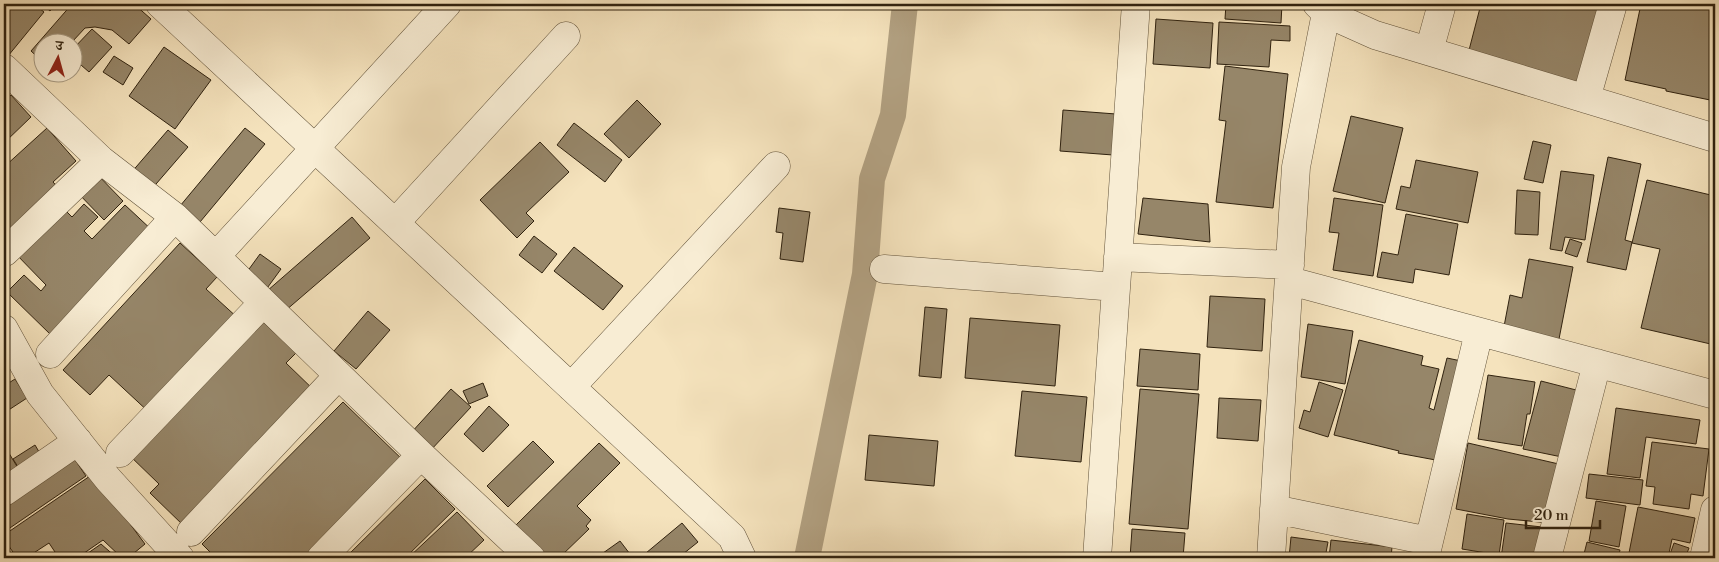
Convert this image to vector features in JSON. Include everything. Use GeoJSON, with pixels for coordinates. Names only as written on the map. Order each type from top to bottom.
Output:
{"type":"FeatureCollection","features":[{"type":"Feature","properties":{"kind":"street"},"geometry":{"type":"LineString","coordinates":[[160,4],[732,537],[742,558]]}},
{"type":"Feature","properties":{"kind":"street"},"geometry":{"type":"LineString","coordinates":[[216,256],[447,4]]}},
{"type":"Feature","properties":{"kind":"street"},"geometry":{"type":"LineString","coordinates":[[1097,558],[1136,4]]}},
{"type":"Feature","properties":{"kind":"street"},"geometry":{"type":"LineString","coordinates":[[1428,51],[1442,4]]}},
{"type":"Feature","properties":{"kind":"street"},"geometry":{"type":"LineString","coordinates":[[1586,99],[1613,4]]}},
{"type":"Feature","properties":{"kind":"street"},"geometry":{"type":"LineString","coordinates":[[1271,558],[1296,167],[1321,9],[1375,35],[1715,138]]}},
{"type":"Feature","properties":{"kind":"street"},"geometry":{"type":"LineString","coordinates":[[395,224],[566,36]]}},
{"type":"Feature","properties":{"kind":"street"},"geometry":{"type":"LineString","coordinates":[[4,68],[101,160],[175,217],[338,376],[531,558]]}},
{"type":"Feature","properties":{"kind":"street"},"geometry":{"type":"LineString","coordinates":[[5,252],[101,160]]}},
{"type":"Feature","properties":{"kind":"street"},"geometry":{"type":"LineString","coordinates":[[571,387],[776,166]]}},
{"type":"Feature","properties":{"kind":"street"},"geometry":{"type":"LineString","coordinates":[[50,354],[175,217]]}},
{"type":"Feature","properties":{"kind":"street"},"geometry":{"type":"LineString","coordinates":[[1118,258],[1290,273],[1479,332],[1715,395]]}},
{"type":"Feature","properties":{"kind":"street"},"geometry":{"type":"LineString","coordinates":[[884,269],[1116,287]]}},
{"type":"Feature","properties":{"kind":"street"},"geometry":{"type":"LineString","coordinates":[[120,453],[263,303]]}},
{"type":"Feature","properties":{"kind":"street"},"geometry":{"type":"LineString","coordinates":[[4,329],[40,394],[108,479],[180,558]]}},
{"type":"Feature","properties":{"kind":"street"},"geometry":{"type":"LineString","coordinates":[[1274,509],[1427,549],[1479,332]]}},
{"type":"Feature","properties":{"kind":"street"},"geometry":{"type":"LineString","coordinates":[[1547,558],[1597,363]]}},
{"type":"Feature","properties":{"kind":"street"},"geometry":{"type":"LineString","coordinates":[[191,532],[338,376]]}},
{"type":"Feature","properties":{"kind":"street"},"geometry":{"type":"LineString","coordinates":[[4,492],[78,441]]}},
{"type":"Feature","properties":{"kind":"street"},"geometry":{"type":"LineString","coordinates":[[321,558],[421,455]]}},
{"type":"Feature","properties":{"kind":"street"},"geometry":{"type":"LineString","coordinates":[[1704,558],[1715,510]]}},
{"type":"Feature","properties":{"kind":"building"},"geometry":{"type":"Polygon","coordinates":[[[14,4],[34,4],[44,12],[8,56],[4,52],[4,16],[14,4]]]}},
{"type":"Feature","properties":{"kind":"building"},"geometry":{"type":"Polygon","coordinates":[[[42,4],[56,4],[50,11],[42,4]]]}},
{"type":"Feature","properties":{"kind":"building"},"geometry":{"type":"Polygon","coordinates":[[[72,4],[134,4],[151,19],[129,44],[112,30],[95,27],[85,28],[81,32],[48,32],[72,4]]]}},
{"type":"Feature","properties":{"kind":"building"},"geometry":{"type":"Polygon","coordinates":[[[1226,4],[1282,4],[1281,23],[1225,19],[1226,4]]]}},
{"type":"Feature","properties":{"kind":"building"},"geometry":{"type":"Polygon","coordinates":[[[1481,4],[1605,4],[1585,84],[1468,54],[1481,4]]]}},
{"type":"Feature","properties":{"kind":"building"},"geometry":{"type":"Polygon","coordinates":[[[1641,4],[1715,4],[1715,101],[1625,80],[1641,4]]]}},
{"type":"Feature","properties":{"kind":"building"},"geometry":{"type":"Polygon","coordinates":[[[1156,19],[1213,23],[1210,68],[1153,64],[1156,19]]]}},
{"type":"Feature","properties":{"kind":"building"},"geometry":{"type":"Polygon","coordinates":[[[1219,22],[1290,26],[1290,41],[1271,40],[1269,67],[1217,64],[1219,22]]]}},
{"type":"Feature","properties":{"kind":"building"},"geometry":{"type":"Polygon","coordinates":[[[92,29],[112,47],[89,72],[82,66],[82,40],[92,29]]]}},
{"type":"Feature","properties":{"kind":"building"},"geometry":{"type":"Polygon","coordinates":[[[164,47],[211,80],[175,129],[129,96],[164,47]]]}},
{"type":"Feature","properties":{"kind":"building"},"geometry":{"type":"Polygon","coordinates":[[[114,56],[133,68],[123,85],[103,72],[114,56]]]}},
{"type":"Feature","properties":{"kind":"building"},"geometry":{"type":"Polygon","coordinates":[[[1225,66],[1288,74],[1273,208],[1216,202],[1226,121],[1219,120],[1225,66]]]}},
{"type":"Feature","properties":{"kind":"building"},"geometry":{"type":"Polygon","coordinates":[[[11,95],[31,117],[4,143],[4,102],[11,95]]]}},
{"type":"Feature","properties":{"kind":"building"},"geometry":{"type":"Polygon","coordinates":[[[637,100],[661,124],[629,158],[604,134],[637,100]]]}},
{"type":"Feature","properties":{"kind":"building"},"geometry":{"type":"Polygon","coordinates":[[[1063,110],[1116,114],[1113,155],[1060,151],[1063,110]]]}},
{"type":"Feature","properties":{"kind":"building"},"geometry":{"type":"Polygon","coordinates":[[[1351,116],[1403,128],[1385,203],[1333,191],[1351,116]]]}},
{"type":"Feature","properties":{"kind":"building"},"geometry":{"type":"Polygon","coordinates":[[[574,123],[622,160],[605,182],[557,145],[574,123]]]}},
{"type":"Feature","properties":{"kind":"building"},"geometry":{"type":"Polygon","coordinates":[[[47,128],[76,161],[53,182],[63,193],[4,244],[4,167],[47,128]]]}},
{"type":"Feature","properties":{"kind":"building"},"geometry":{"type":"Polygon","coordinates":[[[245,128],[265,144],[195,228],[175,212],[245,128]]]}},
{"type":"Feature","properties":{"kind":"building"},"geometry":{"type":"Polygon","coordinates":[[[168,130],[188,147],[150,191],[130,174],[168,130]]]}},
{"type":"Feature","properties":{"kind":"building"},"geometry":{"type":"Polygon","coordinates":[[[1533,141],[1551,145],[1543,183],[1524,179],[1533,141]]]}},
{"type":"Feature","properties":{"kind":"building"},"geometry":{"type":"Polygon","coordinates":[[[540,142],[569,172],[526,213],[534,221],[517,238],[480,200],[540,142]]]}},
{"type":"Feature","properties":{"kind":"building"},"geometry":{"type":"Polygon","coordinates":[[[1608,157],[1641,164],[1625,240],[1632,242],[1626,270],[1587,262],[1608,157]]]}},
{"type":"Feature","properties":{"kind":"building"},"geometry":{"type":"Polygon","coordinates":[[[1416,160],[1478,172],[1468,223],[1396,209],[1401,186],[1410,188],[1416,160]]]}},
{"type":"Feature","properties":{"kind":"building"},"geometry":{"type":"Polygon","coordinates":[[[94,171],[123,201],[104,220],[75,190],[94,171]]]}},
{"type":"Feature","properties":{"kind":"building"},"geometry":{"type":"Polygon","coordinates":[[[1561,171],[1594,175],[1585,240],[1565,237],[1562,251],[1550,249],[1561,171]]]}},
{"type":"Feature","properties":{"kind":"building"},"geometry":{"type":"Polygon","coordinates":[[[1647,180],[1715,196],[1715,345],[1641,328],[1660,249],[1632,243],[1647,180]]]}},
{"type":"Feature","properties":{"kind":"building"},"geometry":{"type":"Polygon","coordinates":[[[1517,190],[1540,192],[1538,235],[1515,234],[1517,190]]]}},
{"type":"Feature","properties":{"kind":"building"},"geometry":{"type":"Polygon","coordinates":[[[1143,198],[1208,204],[1210,242],[1138,234],[1143,198]]]}},
{"type":"Feature","properties":{"kind":"building"},"geometry":{"type":"Polygon","coordinates":[[[1334,198],[1383,205],[1373,276],[1333,270],[1339,233],[1329,232],[1334,198]]]}},
{"type":"Feature","properties":{"kind":"building"},"geometry":{"type":"Polygon","coordinates":[[[84,204],[98,217],[84,231],[92,239],[125,205],[154,232],[52,336],[7,292],[24,275],[41,291],[46,285],[14,252],[60,205],[72,217],[84,204]]]}},
{"type":"Feature","properties":{"kind":"building"},"geometry":{"type":"Polygon","coordinates":[[[779,208],[810,212],[803,262],[780,259],[783,233],[776,232],[779,208]]]}},
{"type":"Feature","properties":{"kind":"building"},"geometry":{"type":"Polygon","coordinates":[[[1406,214],[1458,224],[1449,275],[1415,269],[1413,283],[1377,277],[1382,252],[1398,255],[1406,214]]]}},
{"type":"Feature","properties":{"kind":"building"},"geometry":{"type":"Polygon","coordinates":[[[352,217],[370,238],[285,311],[267,291],[352,217]]]}},
{"type":"Feature","properties":{"kind":"building"},"geometry":{"type":"Polygon","coordinates":[[[534,236],[557,254],[542,273],[519,255],[534,236]]]}},
{"type":"Feature","properties":{"kind":"building"},"geometry":{"type":"Polygon","coordinates":[[[1570,239],[1582,243],[1577,257],[1565,253],[1570,239]]]}},
{"type":"Feature","properties":{"kind":"building"},"geometry":{"type":"Polygon","coordinates":[[[180,243],[217,277],[206,289],[239,319],[152,415],[109,375],[90,395],[63,370],[180,243]]]}},
{"type":"Feature","properties":{"kind":"building"},"geometry":{"type":"Polygon","coordinates":[[[574,247],[623,286],[603,310],[554,271],[574,247]]]}},
{"type":"Feature","properties":{"kind":"building"},"geometry":{"type":"Polygon","coordinates":[[[260,254],[281,269],[265,291],[244,276],[260,254]]]}},
{"type":"Feature","properties":{"kind":"building"},"geometry":{"type":"Polygon","coordinates":[[[1529,259],[1573,267],[1559,339],[1519,332],[1502,337],[1510,295],[1522,298],[1529,259]]]}},
{"type":"Feature","properties":{"kind":"building"},"geometry":{"type":"Polygon","coordinates":[[[1210,296],[1265,299],[1262,351],[1207,347],[1210,296]]]}},
{"type":"Feature","properties":{"kind":"building"},"geometry":{"type":"Polygon","coordinates":[[[925,307],[947,309],[941,378],[919,376],[925,307]]]}},
{"type":"Feature","properties":{"kind":"building"},"geometry":{"type":"Polygon","coordinates":[[[368,311],[390,330],[356,369],[334,351],[368,311]]]}},
{"type":"Feature","properties":{"kind":"building"},"geometry":{"type":"Polygon","coordinates":[[[970,318],[1060,325],[1055,386],[965,378],[970,318]]]}},
{"type":"Feature","properties":{"kind":"building"},"geometry":{"type":"Polygon","coordinates":[[[260,319],[296,353],[286,363],[318,394],[185,527],[150,493],[159,484],[127,453],[260,319]]]}},
{"type":"Feature","properties":{"kind":"building"},"geometry":{"type":"Polygon","coordinates":[[[1308,324],[1353,331],[1345,384],[1301,377],[1308,324]]]}},
{"type":"Feature","properties":{"kind":"building"},"geometry":{"type":"Polygon","coordinates":[[[1359,340],[1423,356],[1421,365],[1439,369],[1429,408],[1434,410],[1447,358],[1466,362],[1441,461],[1398,453],[1399,451],[1334,435],[1359,340]]]}},
{"type":"Feature","properties":{"kind":"building"},"geometry":{"type":"Polygon","coordinates":[[[1140,349],[1200,354],[1198,390],[1137,386],[1140,349]]]}},
{"type":"Feature","properties":{"kind":"building"},"geometry":{"type":"Polygon","coordinates":[[[1488,375],[1535,382],[1522,446],[1478,439],[1488,375]]]}},
{"type":"Feature","properties":{"kind":"building"},"geometry":{"type":"Polygon","coordinates":[[[15,379],[27,398],[4,413],[4,386],[15,379]]]}},
{"type":"Feature","properties":{"kind":"building"},"geometry":{"type":"Polygon","coordinates":[[[1541,381],[1580,391],[1562,457],[1523,449],[1541,381]]]}},
{"type":"Feature","properties":{"kind":"building"},"geometry":{"type":"Polygon","coordinates":[[[1319,382],[1343,390],[1328,437],[1299,428],[1304,410],[1310,412],[1319,382]]]}},
{"type":"Feature","properties":{"kind":"building"},"geometry":{"type":"Polygon","coordinates":[[[483,383],[488,396],[469,404],[463,391],[483,383]]]}},
{"type":"Feature","properties":{"kind":"building"},"geometry":{"type":"Polygon","coordinates":[[[451,389],[471,407],[430,451],[410,434],[451,389]]]}},
{"type":"Feature","properties":{"kind":"building"},"geometry":{"type":"Polygon","coordinates":[[[1140,389],[1199,394],[1188,529],[1129,524],[1140,389]]]}},
{"type":"Feature","properties":{"kind":"building"},"geometry":{"type":"Polygon","coordinates":[[[1022,391],[1087,397],[1081,462],[1015,456],[1022,391]]]}},
{"type":"Feature","properties":{"kind":"building"},"geometry":{"type":"Polygon","coordinates":[[[1219,398],[1261,400],[1258,441],[1217,438],[1219,398]]]}},
{"type":"Feature","properties":{"kind":"building"},"geometry":{"type":"Polygon","coordinates":[[[343,402],[407,464],[313,558],[216,558],[202,544],[343,402]]]}},
{"type":"Feature","properties":{"kind":"building"},"geometry":{"type":"Polygon","coordinates":[[[489,406],[509,425],[483,452],[464,434],[489,406]]]}},
{"type":"Feature","properties":{"kind":"building"},"geometry":{"type":"Polygon","coordinates":[[[1616,408],[1700,420],[1696,444],[1646,437],[1640,478],[1607,474],[1616,408]]]}},
{"type":"Feature","properties":{"kind":"building"},"geometry":{"type":"Polygon","coordinates":[[[869,435],[938,441],[934,486],[865,480],[869,435]]]}},
{"type":"Feature","properties":{"kind":"building"},"geometry":{"type":"Polygon","coordinates":[[[533,441],[554,462],[508,507],[487,486],[533,441]]]}},
{"type":"Feature","properties":{"kind":"building"},"geometry":{"type":"Polygon","coordinates":[[[1652,442],[1709,449],[1703,496],[1691,494],[1689,509],[1653,504],[1655,487],[1646,486],[1652,442]]]}},
{"type":"Feature","properties":{"kind":"building"},"geometry":{"type":"Polygon","coordinates":[[[599,443],[620,463],[577,506],[591,520],[586,526],[589,529],[559,558],[549,558],[516,525],[599,443]]]}},
{"type":"Feature","properties":{"kind":"building"},"geometry":{"type":"Polygon","coordinates":[[[1468,443],[1563,465],[1550,523],[1508,519],[1456,509],[1468,443]]]}},
{"type":"Feature","properties":{"kind":"building"},"geometry":{"type":"Polygon","coordinates":[[[4,445],[21,473],[4,484],[4,445]]]}},
{"type":"Feature","properties":{"kind":"building"},"geometry":{"type":"Polygon","coordinates":[[[35,445],[45,462],[24,476],[13,459],[35,445]]]}},
{"type":"Feature","properties":{"kind":"building"},"geometry":{"type":"Polygon","coordinates":[[[69,451],[86,476],[4,532],[4,496],[69,451]]]}},
{"type":"Feature","properties":{"kind":"building"},"geometry":{"type":"Polygon","coordinates":[[[1589,474],[1643,480],[1640,505],[1586,498],[1589,474]]]}},
{"type":"Feature","properties":{"kind":"building"},"geometry":{"type":"Polygon","coordinates":[[[90,476],[104,495],[107,493],[145,544],[128,558],[122,558],[103,540],[77,558],[59,558],[49,543],[26,558],[17,558],[4,539],[4,535],[90,476]]]}},
{"type":"Feature","properties":{"kind":"building"},"geometry":{"type":"Polygon","coordinates":[[[425,479],[455,509],[405,558],[345,558],[425,479]]]}},
{"type":"Feature","properties":{"kind":"building"},"geometry":{"type":"Polygon","coordinates":[[[1596,501],[1626,506],[1619,547],[1589,541],[1596,501]]]}},
{"type":"Feature","properties":{"kind":"building"},"geometry":{"type":"Polygon","coordinates":[[[1638,507],[1695,518],[1690,543],[1672,539],[1668,558],[1628,558],[1638,507]]]}},
{"type":"Feature","properties":{"kind":"building"},"geometry":{"type":"Polygon","coordinates":[[[457,512],[484,540],[465,558],[408,558],[457,512]]]}},
{"type":"Feature","properties":{"kind":"building"},"geometry":{"type":"Polygon","coordinates":[[[1467,514],[1504,520],[1499,555],[1462,549],[1467,514]]]}},
{"type":"Feature","properties":{"kind":"building"},"geometry":{"type":"Polygon","coordinates":[[[682,523],[698,542],[678,558],[640,558],[682,523]]]}},
{"type":"Feature","properties":{"kind":"building"},"geometry":{"type":"Polygon","coordinates":[[[1506,523],[1551,528],[1541,558],[1501,558],[1506,523]]]}},
{"type":"Feature","properties":{"kind":"building"},"geometry":{"type":"Polygon","coordinates":[[[1132,529],[1185,533],[1183,558],[1130,558],[1132,529]]]}},
{"type":"Feature","properties":{"kind":"building"},"geometry":{"type":"Polygon","coordinates":[[[1291,537],[1328,542],[1325,558],[1289,558],[1291,537]]]}},
{"type":"Feature","properties":{"kind":"building"},"geometry":{"type":"Polygon","coordinates":[[[1331,540],[1392,547],[1391,558],[1329,558],[1331,540]]]}},
{"type":"Feature","properties":{"kind":"building"},"geometry":{"type":"Polygon","coordinates":[[[620,541],[633,558],[596,558],[620,541]]]}},
{"type":"Feature","properties":{"kind":"building"},"geometry":{"type":"Polygon","coordinates":[[[1587,542],[1620,550],[1618,558],[1583,558],[1587,542]]]}},
{"type":"Feature","properties":{"kind":"building"},"geometry":{"type":"Polygon","coordinates":[[[1674,543],[1689,548],[1685,558],[1669,557],[1674,543]]]}},
{"type":"Feature","properties":{"kind":"building"},"geometry":{"type":"Polygon","coordinates":[[[101,544],[117,558],[81,558],[101,544]]]}},
{"type":"Feature","properties":{"kind":"waterway"},"geometry":{"type":"LineString","coordinates":[[807,558],[865,274],[872,179],[893,115],[905,4]]}}]}
